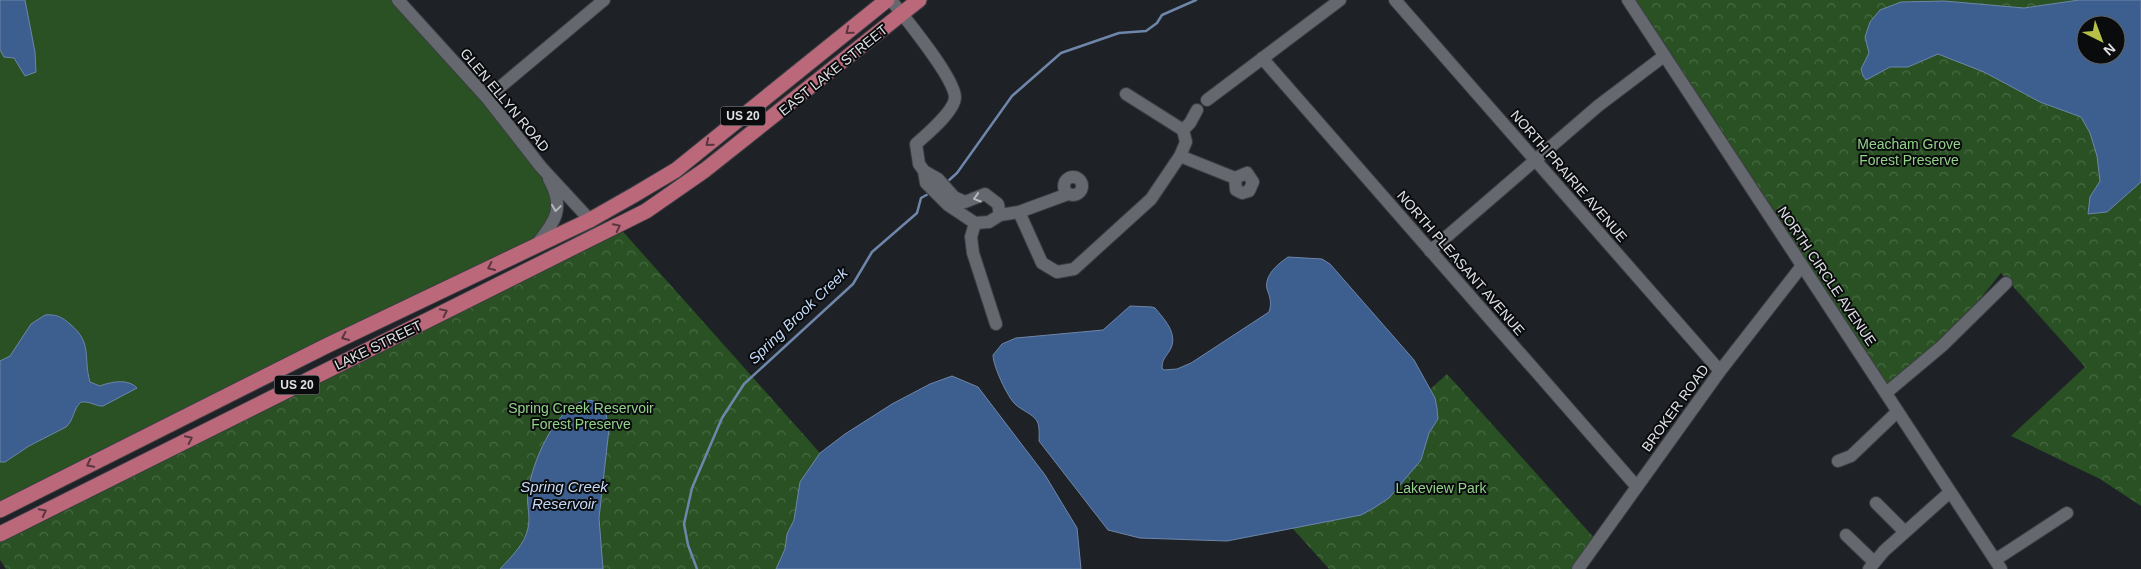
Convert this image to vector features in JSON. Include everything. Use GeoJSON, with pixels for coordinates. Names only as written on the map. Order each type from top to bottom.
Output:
{"type":"FeatureCollection","features":[{"type":"Feature","properties":{"kind":"main road","name":"EAST LAKE STREET"},"geometry":{"type":"LineString","coordinates":[[590,220],[676,170],[887,0]]}},
{"type":"Feature","properties":{"kind":"main road","name":"EAST LAKE STREET"},"geometry":{"type":"LineString","coordinates":[[595,237],[646,212],[688,183],[919,0]]}},
{"type":"Feature","properties":{"kind":"main road"},"geometry":{"type":"LineString","coordinates":[[590,220],[595,237]]}},
{"type":"Feature","properties":{"kind":"main road","name":"LAKE STREET"},"geometry":{"type":"LineString","coordinates":[[0,510],[326,346],[590,220]]}},
{"type":"Feature","properties":{"kind":"main road","name":"LAKE STREET"},"geometry":{"type":"LineString","coordinates":[[0,534],[595,237]]}},
{"type":"Feature","properties":{"kind":"main road"},"geometry":{"type":"LineString","coordinates":[[120,449],[130,468]]}},
{"type":"Feature","properties":{"kind":"street"},"geometry":{"type":"LineString","coordinates":[[486,98],[604,0]]}},
{"type":"Feature","properties":{"kind":"street"},"geometry":{"type":"LineString","coordinates":[[891,0],[949,79],[955,97],[950,110],[916,144],[919,164],[939,188],[948,205],[975,223],[988,222],[1000,216],[1019,212],[1068,194]]}},
{"type":"Feature","properties":{"kind":"street"},"geometry":{"type":"LineString","coordinates":[[1207,100],[1340,0]]}},
{"type":"Feature","properties":{"kind":"street","name":"NORTH PRAIRIE AVENUE"},"geometry":{"type":"LineString","coordinates":[[1395,0],[1720,370]]}},
{"type":"Feature","properties":{"kind":"street","name":"NORTH CIRCLE AVENUE"},"geometry":{"type":"LineString","coordinates":[[1628,0],[1801,267],[1998,565]]}},
{"type":"Feature","properties":{"kind":"street","name":"GLEN ELLYN ROAD"},"geometry":{"type":"LineString","coordinates":[[405,3],[486,98],[541,167],[590,220]]}},
{"type":"Feature","properties":{"kind":"street"},"geometry":{"type":"LineString","coordinates":[[1430,251],[1598,106],[1664,56]]}},
{"type":"Feature","properties":{"kind":"street","name":"NORTH PLEASANT AVENUE"},"geometry":{"type":"LineString","coordinates":[[1262,58],[1637,487]]}},
{"type":"Feature","properties":{"kind":"street"},"geometry":{"type":"LineString","coordinates":[[1019,212],[1042,263],[1057,272],[1074,269],[1151,199],[1180,156],[1186,142],[1183,130],[1164,116],[1126,94]]}},
{"type":"Feature","properties":{"kind":"street"},"geometry":{"type":"LineString","coordinates":[[1183,130],[1190,124],[1197,110]]}},
{"type":"Feature","properties":{"kind":"street"},"geometry":{"type":"LineString","coordinates":[[1180,156],[1234,178]]}},
{"type":"Feature","properties":{"kind":"street"},"geometry":{"type":"LineString","coordinates":[[536,246],[552,226],[558,202],[552,186],[541,167]]}},
{"type":"Feature","properties":{"kind":"street"},"geometry":{"type":"LineString","coordinates":[[939,188],[965,202],[984,194],[998,204],[1000,216]]}},
{"type":"Feature","properties":{"kind":"street"},"geometry":{"type":"LineString","coordinates":[[975,223],[971,237],[973,253],[996,324]]}},
{"type":"Feature","properties":{"kind":"street","name":"BROKER ROAD"},"geometry":{"type":"LineString","coordinates":[[1582,568],[1720,370],[1801,267]]}},
{"type":"Feature","properties":{"kind":"street"},"geometry":{"type":"LineString","coordinates":[[1886,393],[1942,346],[2006,283]]}},
{"type":"Feature","properties":{"kind":"street"},"geometry":{"type":"LineString","coordinates":[[1838,460],[1852,456],[1897,412]]}},
{"type":"Feature","properties":{"kind":"street"},"geometry":{"type":"LineString","coordinates":[[1846,535],[1872,566],[1950,492]]}},
{"type":"Feature","properties":{"kind":"street"},"geometry":{"type":"LineString","coordinates":[[1876,503],[1906,532]]}},
{"type":"Feature","properties":{"kind":"street"},"geometry":{"type":"LineString","coordinates":[[1998,565],[2066,513]]}},
{"type":"Feature","properties":{"kind":"green space"},"geometry":{"type":"Polygon","coordinates":[[[0,0],[394,0],[484,101],[547,183],[553,210],[533,242],[0,510],[0,0]]]}},
{"type":"Feature","properties":{"kind":"green space","name":"Meacham Grove Forest Preserve"},"geometry":{"type":"Polygon","coordinates":[[[1628,0],[2141,0],[2141,506],[2100,479],[2011,436],[2085,367],[2001,273],[1942,346],[1886,393],[1628,0]]]}},
{"type":"Feature","properties":{"kind":"green space","name":"Spring Creek Reservoir Forest Preserve"},"geometry":{"type":"Polygon","coordinates":[[[618,226],[820,453],[794,537],[781,569],[6,569],[0,560],[0,534],[618,226]]]}},
{"type":"Feature","properties":{"kind":"green space","name":"Lakeview Park"},"geometry":{"type":"Polygon","coordinates":[[[1447,374],[1596,540],[1575,569],[1329,569],[1285,520],[1447,374]]]}},
{"type":"Feature","properties":{"kind":"water"},"geometry":{"type":"Polygon","coordinates":[[[0,0],[25,0],[35,52],[36,72],[25,76],[14,58],[4,57],[0,50],[0,0]]]}},
{"type":"Feature","properties":{"kind":"water"},"geometry":{"type":"Polygon","coordinates":[[[2079,0],[2141,0],[2141,182],[2107,212],[2088,214],[2090,197],[2100,181],[2097,156],[2090,133],[2081,117],[2040,102],[1984,72],[1938,54],[1908,67],[1890,67],[1866,80],[1861,69],[1869,53],[1865,37],[1870,22],[1880,10],[1901,2],[1944,1],[2024,8],[2079,0]]]}},
{"type":"Feature","properties":{"kind":"water"},"geometry":{"type":"Polygon","coordinates":[[[1288,257],[1322,259],[1330,264],[1414,360],[1435,398],[1438,419],[1429,433],[1421,460],[1389,498],[1361,515],[1227,541],[1140,538],[1108,530],[1039,441],[1037,421],[1012,400],[998,373],[993,355],[1002,344],[1016,338],[1103,330],[1130,306],[1152,307],[1155,308],[1166,322],[1173,338],[1170,350],[1163,360],[1162,368],[1164,370],[1177,369],[1191,363],[1269,312],[1268,279],[1276,267],[1288,257]]]}},
{"type":"Feature","properties":{"kind":"water"},"geometry":{"type":"Polygon","coordinates":[[[45,315],[59,316],[70,324],[82,338],[85,344],[90,382],[100,386],[114,382],[124,382],[137,388],[103,406],[81,402],[66,427],[29,446],[5,462],[0,462],[0,361],[10,356],[31,324],[45,315]]]}},
{"type":"Feature","properties":{"kind":"water"},"geometry":{"type":"Polygon","coordinates":[[[952,376],[978,387],[1045,475],[1077,528],[1081,569],[776,569],[785,549],[787,534],[794,520],[800,482],[820,453],[845,434],[892,404],[930,384],[952,376]]]}},
{"type":"Feature","properties":{"kind":"water","name":"Spring Creek Reservoir"},"geometry":{"type":"Polygon","coordinates":[[[588,400],[598,402],[605,409],[609,429],[599,518],[603,569],[500,569],[517,550],[526,534],[529,524],[528,497],[530,481],[547,437],[566,412],[576,404],[588,400]]]}},
{"type":"Feature","properties":{"kind":"waterway","name":"Spring Brook Creek"},"geometry":{"type":"LineString","coordinates":[[947,182],[957,173],[1012,96],[1061,53],[1119,33],[1146,31],[1157,23],[1162,15],[1196,0]]}},
{"type":"Feature","properties":{"kind":"waterway","name":"Spring Brook Creek"},"geometry":{"type":"LineString","coordinates":[[697,569],[688,545],[684,524],[692,488],[722,418],[744,384],[853,284],[872,252],[917,213],[921,198],[930,193]]}}]}
